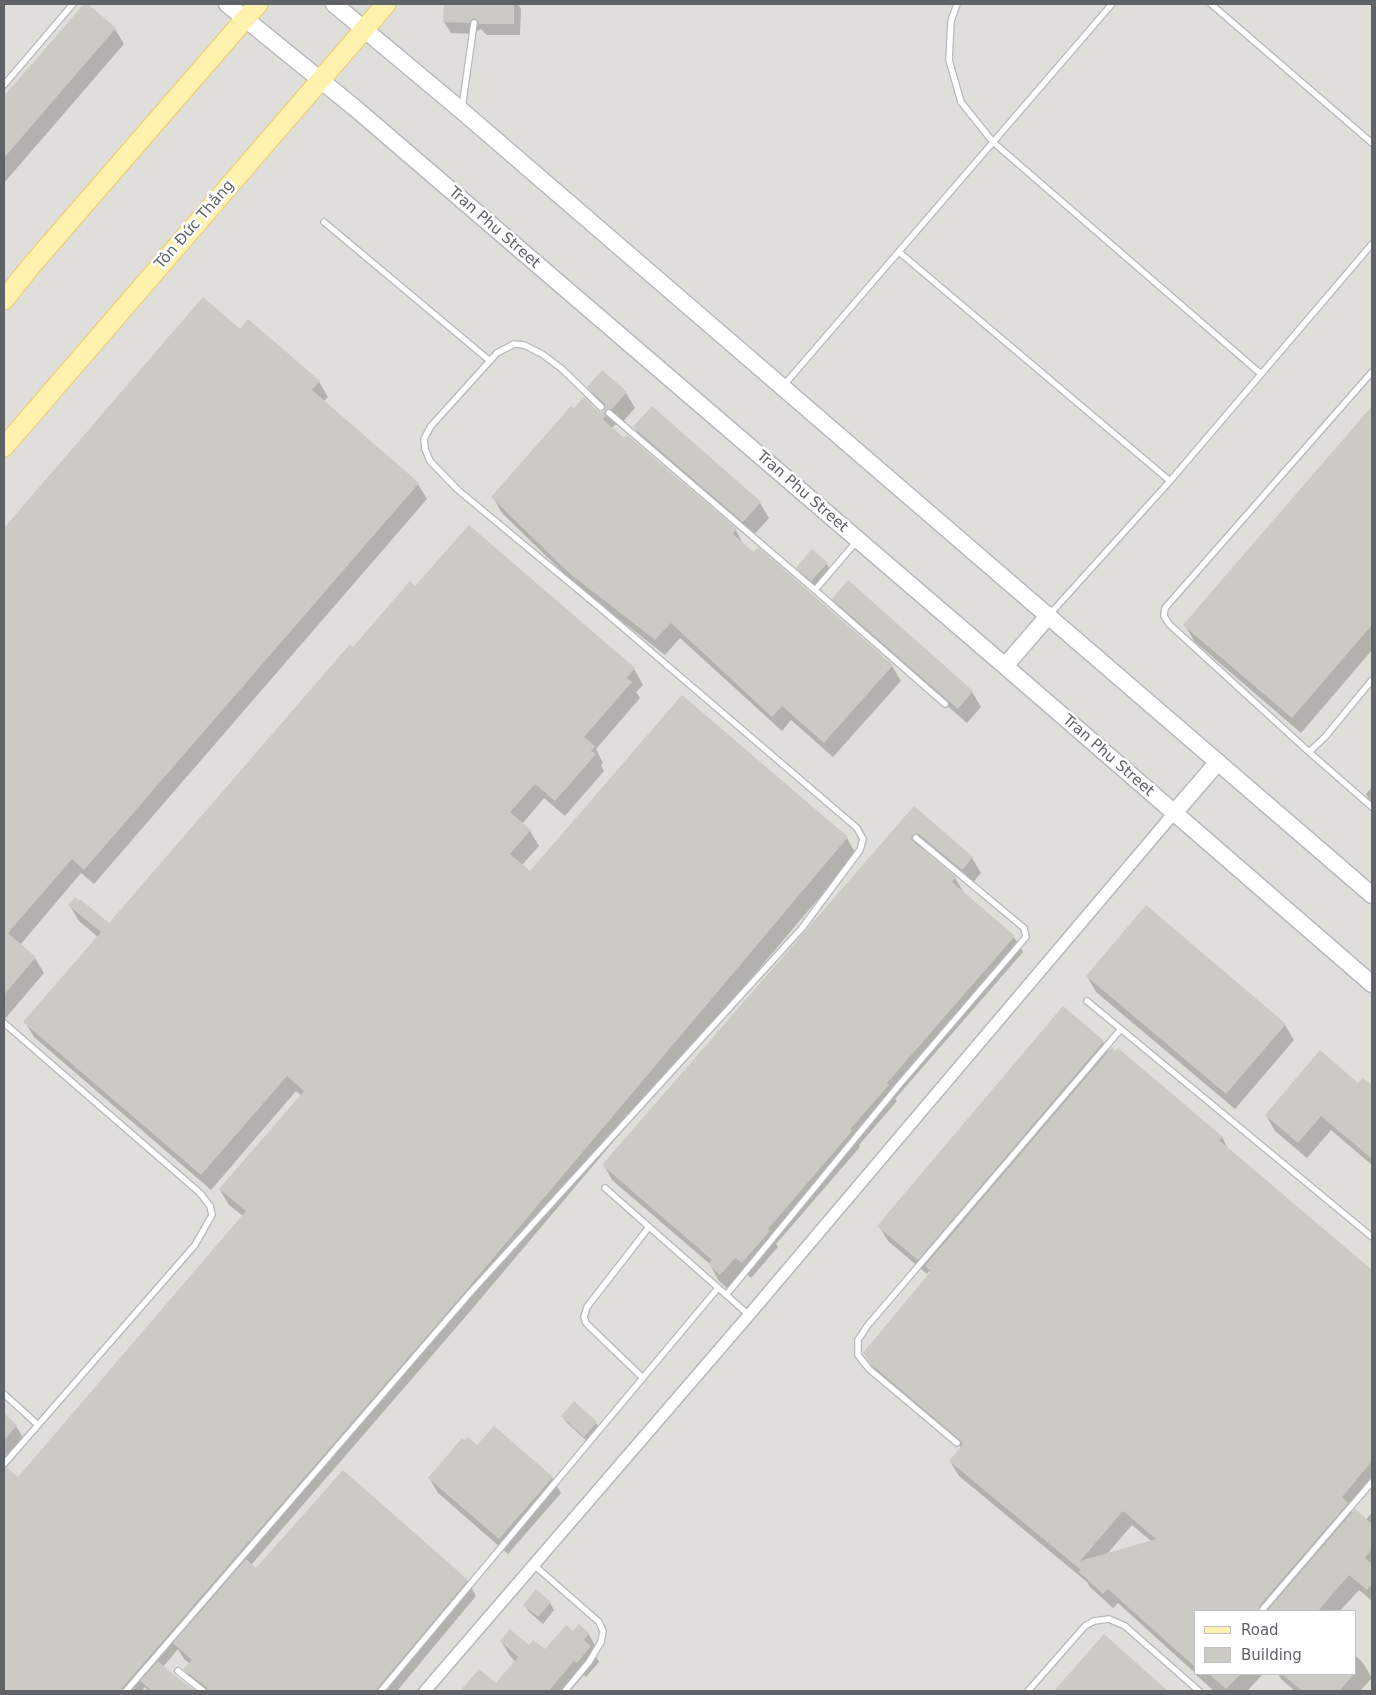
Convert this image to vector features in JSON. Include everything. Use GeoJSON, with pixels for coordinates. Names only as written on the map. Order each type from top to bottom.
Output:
{"type":"FeatureCollection","features":[{"type":"Feature","properties":{"kind":"main road","name":"Tran Phu Street"},"geometry":{"type":"LineString","coordinates":[[227,4],[321,80],[1005,666],[1372,984]]}},
{"type":"Feature","properties":{"kind":"main road"},"geometry":{"type":"LineString","coordinates":[[4,300],[31,266],[258,4]]}},
{"type":"Feature","properties":{"kind":"main road"},"geometry":{"type":"LineString","coordinates":[[334,4],[462,111],[1372,895]]}},
{"type":"Feature","properties":{"kind":"main road","name":"Tôn Đức Thắng"},"geometry":{"type":"LineString","coordinates":[[4,447],[386,4]]}},
{"type":"Feature","properties":{"kind":"main road"},"geometry":{"type":"LineString","coordinates":[[1005,666],[1049,615]]}},
{"type":"Feature","properties":{"kind":"main road"},"geometry":{"type":"LineString","coordinates":[[1174,813],[1218,762]]}},
{"type":"Feature","properties":{"kind":"street"},"geometry":{"type":"LineString","coordinates":[[425,1691],[749,1315],[1174,813]]}},
{"type":"Feature","properties":{"kind":"lane"},"geometry":{"type":"LineString","coordinates":[[4,85],[73,4]]}},
{"type":"Feature","properties":{"kind":"lane"},"geometry":{"type":"LineString","coordinates":[[957,4],[951,21],[949,60],[961,102],[993,142],[1261,374]]}},
{"type":"Feature","properties":{"kind":"lane"},"geometry":{"type":"LineString","coordinates":[[782,386],[1112,4]]}},
{"type":"Feature","properties":{"kind":"lane"},"geometry":{"type":"LineString","coordinates":[[1211,4],[1372,143]]}},
{"type":"Feature","properties":{"kind":"lane"},"geometry":{"type":"LineString","coordinates":[[462,111],[474,24]]}},
{"type":"Feature","properties":{"kind":"lane"},"geometry":{"type":"LineString","coordinates":[[324,222],[490,361]]}},
{"type":"Feature","properties":{"kind":"lane"},"geometry":{"type":"LineString","coordinates":[[1049,615],[1170,481],[1372,244]]}},
{"type":"Feature","properties":{"kind":"lane"},"geometry":{"type":"LineString","coordinates":[[899,252],[1170,481]]}},
{"type":"Feature","properties":{"kind":"lane"},"geometry":{"type":"LineString","coordinates":[[126,1691],[470,1293],[802,928],[860,850],[863,839],[857,828],[592,601],[458,490],[430,461],[425,449],[424,438],[431,426],[497,353],[514,344],[524,345],[542,354],[562,368],[601,407]]}},
{"type":"Feature","properties":{"kind":"lane"},"geometry":{"type":"LineString","coordinates":[[1371,375],[1165,608],[1164,616],[1169,624],[1372,807]]}},
{"type":"Feature","properties":{"kind":"lane"},"geometry":{"type":"LineString","coordinates":[[609,413],[816,590],[945,704]]}},
{"type":"Feature","properties":{"kind":"lane"},"geometry":{"type":"LineString","coordinates":[[816,590],[858,540]]}},
{"type":"Feature","properties":{"kind":"lane"},"geometry":{"type":"LineString","coordinates":[[1309,752],[1325,737],[1372,680]]}},
{"type":"Feature","properties":{"kind":"lane"},"geometry":{"type":"LineString","coordinates":[[726,1295],[899,1085],[1026,937],[1024,928],[916,838]]}},
{"type":"Feature","properties":{"kind":"lane"},"geometry":{"type":"LineString","coordinates":[[1087,1001],[1372,1237]]}},
{"type":"Feature","properties":{"kind":"lane"},"geometry":{"type":"LineString","coordinates":[[4,1023],[200,1193],[210,1206],[212,1215],[195,1245],[4,1464]]}},
{"type":"Feature","properties":{"kind":"lane"},"geometry":{"type":"LineString","coordinates":[[957,1443],[869,1369],[858,1355],[858,1340],[868,1325],[1121,1029]]}},
{"type":"Feature","properties":{"kind":"lane"},"geometry":{"type":"LineString","coordinates":[[605,1188],[749,1315]]}},
{"type":"Feature","properties":{"kind":"lane"},"geometry":{"type":"LineString","coordinates":[[643,1378],[586,1323],[584,1317],[587,1307],[649,1227]]}},
{"type":"Feature","properties":{"kind":"lane"},"geometry":{"type":"LineString","coordinates":[[381,1691],[718,1288]]}},
{"type":"Feature","properties":{"kind":"lane"},"geometry":{"type":"LineString","coordinates":[[4,1394],[38,1425]]}},
{"type":"Feature","properties":{"kind":"lane"},"geometry":{"type":"LineString","coordinates":[[1263,1609],[1372,1482]]}},
{"type":"Feature","properties":{"kind":"lane"},"geometry":{"type":"LineString","coordinates":[[534,1565],[599,1622],[603,1631],[601,1642],[589,1662],[565,1691]]}},
{"type":"Feature","properties":{"kind":"lane"},"geometry":{"type":"LineString","coordinates":[[1028,1691],[1084,1626],[1094,1621],[1109,1619],[1124,1626],[1199,1691]]}},
{"type":"Feature","properties":{"kind":"lane"},"geometry":{"type":"LineString","coordinates":[[178,1671],[203,1691]]}},
{"type":"Feature","properties":{"kind":"shaded area"},"geometry":{"type":"Polygon","coordinates":[[[4,4],[1372,4],[1372,1691],[4,1691],[4,4]]]}},
{"type":"Feature","properties":{"kind":"building"},"geometry":{"type":"Polygon","coordinates":[[[84,4],[88,4],[116,28],[4,158],[4,96],[84,4]]]}},
{"type":"Feature","properties":{"kind":"building"},"geometry":{"type":"Polygon","coordinates":[[[444,4],[514,4],[514,24],[479,24],[474,18],[469,23],[443,22],[444,4]]]}},
{"type":"Feature","properties":{"kind":"building"},"geometry":{"type":"Polygon","coordinates":[[[203,297],[240,329],[248,319],[320,381],[312,390],[419,483],[84,870],[72,859],[8,933],[36,957],[4,995],[4,528],[203,297]]]}},
{"type":"Feature","properties":{"kind":"building"},"geometry":{"type":"Polygon","coordinates":[[[602,370],[627,392],[612,409],[606,410],[604,413],[606,416],[603,419],[624,438],[627,435],[737,529],[733,534],[753,552],[758,547],[893,665],[824,743],[782,706],[772,717],[671,623],[655,640],[569,573],[491,497],[571,406],[574,408],[584,397],[598,411],[602,412],[605,410],[605,404],[587,387],[602,370]]]}},
{"type":"Feature","properties":{"kind":"building"},"geometry":{"type":"Polygon","coordinates":[[[652,406],[761,502],[743,522],[633,427],[652,406]]]}},
{"type":"Feature","properties":{"kind":"building"},"geometry":{"type":"Polygon","coordinates":[[[1372,406],[1372,625],[1292,718],[1183,625],[1372,406]]]}},
{"type":"Feature","properties":{"kind":"building"},"geometry":{"type":"Polygon","coordinates":[[[469,525],[635,668],[627,678],[632,682],[584,737],[595,746],[591,751],[596,754],[555,801],[535,784],[510,812],[531,830],[510,854],[530,871],[682,695],[848,837],[458,1300],[121,1691],[4,1691],[4,1469],[7,1468],[18,1477],[246,1211],[219,1189],[304,1091],[287,1076],[201,1175],[23,1022],[101,932],[68,905],[75,897],[80,899],[109,923],[350,644],[353,647],[410,581],[415,586],[469,525]]]}},
{"type":"Feature","properties":{"kind":"building"},"geometry":{"type":"Polygon","coordinates":[[[812,549],[828,563],[811,581],[796,568],[812,549]]]}},
{"type":"Feature","properties":{"kind":"building"},"geometry":{"type":"Polygon","coordinates":[[[848,580],[973,691],[958,709],[832,599],[848,580]]]}},
{"type":"Feature","properties":{"kind":"building"},"geometry":{"type":"Polygon","coordinates":[[[914,806],[973,857],[962,870],[919,834],[913,835],[911,838],[913,841],[956,877],[952,882],[1015,936],[887,1083],[889,1085],[850,1129],[852,1131],[768,1229],[770,1231],[742,1263],[735,1258],[720,1275],[708,1264],[712,1260],[602,1165],[914,806]]]}},
{"type":"Feature","properties":{"kind":"building"},"geometry":{"type":"Polygon","coordinates":[[[1146,905],[1286,1024],[1226,1094],[1086,976],[1146,905]]]}},
{"type":"Feature","properties":{"kind":"building"},"geometry":{"type":"Polygon","coordinates":[[[1063,1006],[1104,1041],[918,1260],[877,1226],[1063,1006]]]}},
{"type":"Feature","properties":{"kind":"building"},"geometry":{"type":"Polygon","coordinates":[[[1112,1047],[1116,1051],[1118,1048],[1223,1137],[1219,1140],[1372,1270],[1372,1461],[1342,1497],[1348,1503],[1259,1606],[1259,1610],[1194,1610],[1194,1666],[1108,1589],[1103,1594],[1079,1572],[1081,1570],[949,1461],[963,1444],[960,1440],[871,1364],[863,1353],[931,1271],[925,1266],[1112,1047]],[[1123,1511],[1080,1561],[1156,1539],[1123,1511]]]}},
{"type":"Feature","properties":{"kind":"building"},"geometry":{"type":"Polygon","coordinates":[[[1320,1050],[1358,1083],[1363,1078],[1372,1085],[1372,1159],[1321,1116],[1298,1143],[1265,1115],[1320,1050]]]}},
{"type":"Feature","properties":{"kind":"building"},"geometry":{"type":"Polygon","coordinates":[[[574,1401],[597,1422],[584,1437],[561,1416],[574,1401]]]}},
{"type":"Feature","properties":{"kind":"building"},"geometry":{"type":"Polygon","coordinates":[[[4,1413],[17,1425],[4,1441],[4,1413]]]}},
{"type":"Feature","properties":{"kind":"building"},"geometry":{"type":"Polygon","coordinates":[[[494,1426],[553,1477],[499,1539],[428,1478],[462,1438],[464,1440],[468,1437],[477,1445],[494,1426]]]}},
{"type":"Feature","properties":{"kind":"building"},"geometry":{"type":"Polygon","coordinates":[[[343,1470],[468,1580],[375,1691],[208,1691],[206,1687],[183,1669],[192,1660],[173,1643],[246,1559],[256,1568],[343,1470]]]}},
{"type":"Feature","properties":{"kind":"building"},"geometry":{"type":"Polygon","coordinates":[[[1355,1509],[1372,1524],[1372,1549],[1365,1558],[1372,1564],[1372,1584],[1367,1590],[1349,1575],[1319,1610],[1268,1610],[1355,1509]]]}},
{"type":"Feature","properties":{"kind":"building"},"geometry":{"type":"Polygon","coordinates":[[[536,1589],[551,1602],[538,1617],[523,1605],[536,1589]]]}},
{"type":"Feature","properties":{"kind":"building"},"geometry":{"type":"Polygon","coordinates":[[[579,1624],[589,1633],[584,1640],[591,1646],[577,1663],[574,1661],[549,1691],[460,1691],[479,1669],[496,1683],[518,1657],[500,1641],[510,1629],[529,1645],[533,1640],[545,1649],[566,1625],[573,1631],[579,1624]]]}},
{"type":"Feature","properties":{"kind":"building"},"geometry":{"type":"Polygon","coordinates":[[[1104,1634],[1168,1691],[1054,1691],[1104,1634]]]}},
{"type":"Feature","properties":{"kind":"building"},"geometry":{"type":"Polygon","coordinates":[[[158,1661],[196,1691],[152,1691],[140,1681],[158,1661]]]}},
{"type":"Feature","properties":{"kind":"building"},"geometry":{"type":"Polygon","coordinates":[[[1210,1675],[1240,1675],[1226,1689],[1210,1675]]]}},
{"type":"Feature","properties":{"kind":"building"},"geometry":{"type":"Polygon","coordinates":[[[1283,1675],[1353,1675],[1339,1691],[1302,1691],[1283,1675]]]}}]}
